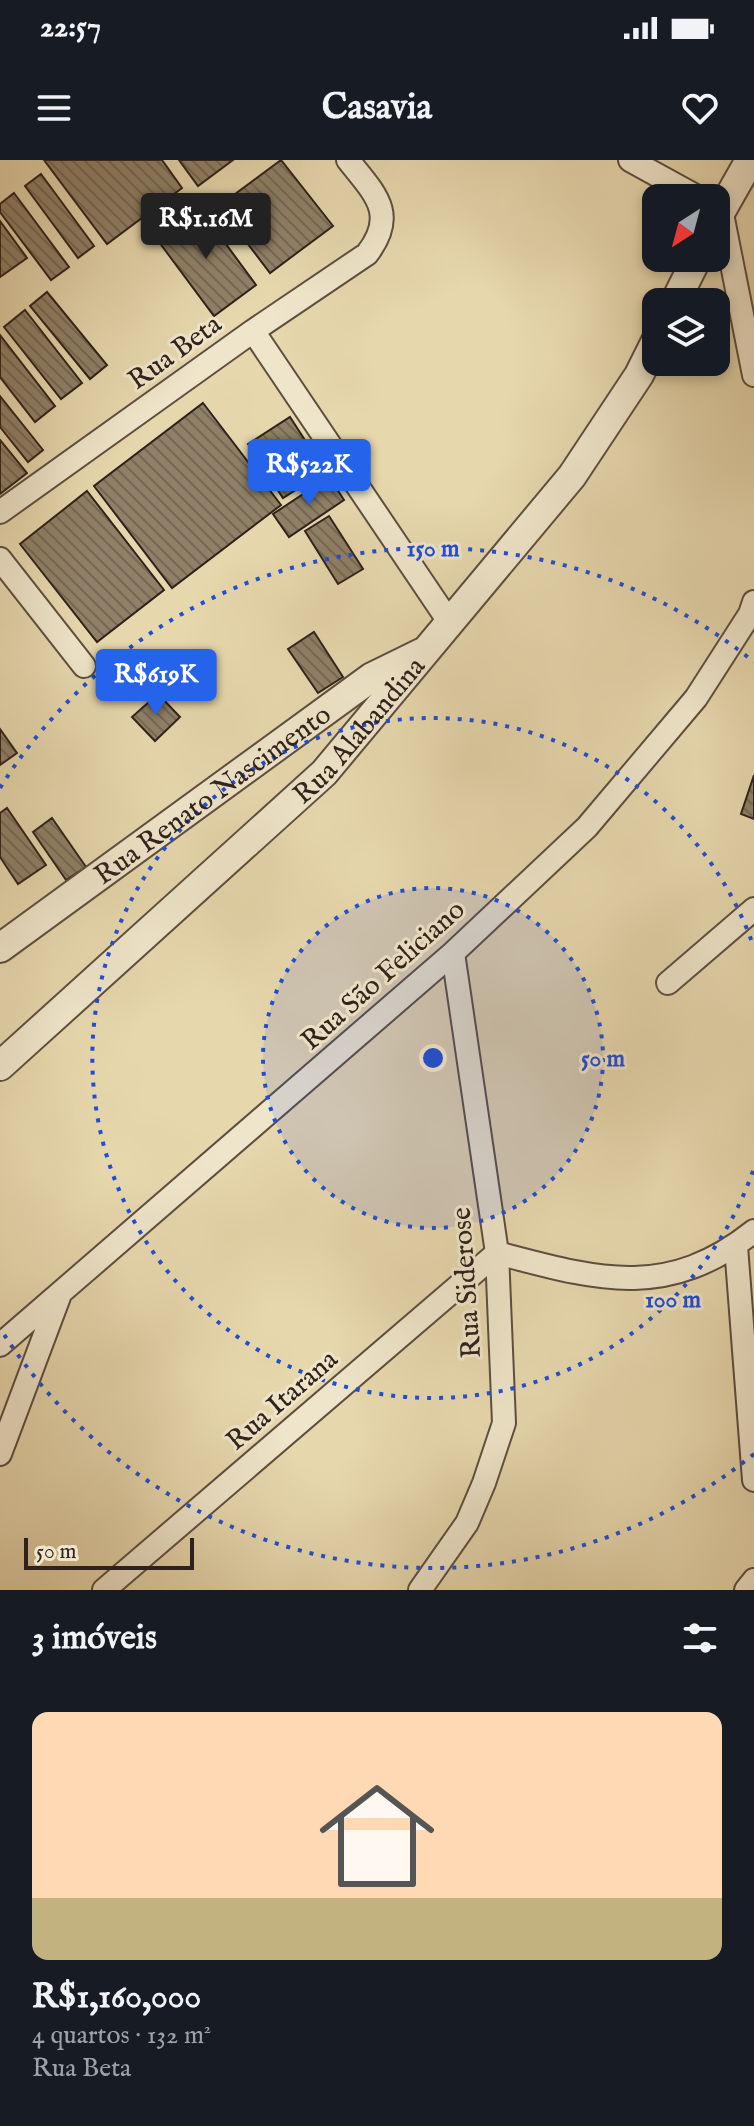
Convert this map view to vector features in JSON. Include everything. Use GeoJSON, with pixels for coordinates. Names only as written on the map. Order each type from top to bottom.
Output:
{"type":"FeatureCollection","features":[{"type":"Feature","properties":{"kind":"street","name":"Rua Beta"},"geometry":{"type":"LineString","coordinates":[[0,512],[253,331],[367,254],[381,236],[383,213],[370,188],[348,160]]}},
{"type":"Feature","properties":{"kind":"street"},"geometry":{"type":"LineString","coordinates":[[630,160],[672,184]]}},
{"type":"Feature","properties":{"kind":"street"},"geometry":{"type":"LineString","coordinates":[[730,186],[750,160]]}},
{"type":"Feature","properties":{"kind":"street"},"geometry":{"type":"LineString","coordinates":[[729,272],[754,375]]}},
{"type":"Feature","properties":{"kind":"street"},"geometry":{"type":"LineString","coordinates":[[253,331],[450,623]]}},
{"type":"Feature","properties":{"kind":"street","name":"Rua Alabandina"},"geometry":{"type":"LineString","coordinates":[[0,1066],[324,773],[572,476],[642,369]]}},
{"type":"Feature","properties":{"kind":"street"},"geometry":{"type":"LineString","coordinates":[[0,559],[84,666]]}},
{"type":"Feature","properties":{"kind":"street","name":"Rua São Feliciano"},"geometry":{"type":"LineString","coordinates":[[0,1345],[453,953],[587,827],[696,698],[750,614],[754,602]]}},
{"type":"Feature","properties":{"kind":"street","name":"Rua Renato Nascimento"},"geometry":{"type":"LineString","coordinates":[[0,948],[372,677],[429,649]]}},
{"type":"Feature","properties":{"kind":"street"},"geometry":{"type":"LineString","coordinates":[[668,983],[754,909]]}},
{"type":"Feature","properties":{"kind":"street","name":"Rua Siderose"},"geometry":{"type":"LineString","coordinates":[[420,1590],[467,1523],[504,1423],[497,1253],[453,953]]}},
{"type":"Feature","properties":{"kind":"street"},"geometry":{"type":"LineString","coordinates":[[497,1253],[560,1270],[612,1279],[646,1279],[691,1268],[736,1246],[754,1231]]}},
{"type":"Feature","properties":{"kind":"street"},"geometry":{"type":"LineString","coordinates":[[736,1246],[754,1480]]}},
{"type":"Feature","properties":{"kind":"street","name":"Rua Itarana"},"geometry":{"type":"LineString","coordinates":[[104,1590],[497,1253]]}},
{"type":"Feature","properties":{"kind":"street"},"geometry":{"type":"LineString","coordinates":[[0,1454],[59,1296]]}},
{"type":"Feature","properties":{"kind":"street"},"geometry":{"type":"LineString","coordinates":[[746,1590],[754,1580]]}},
{"type":"Feature","properties":{"kind":"building"},"geometry":{"type":"Polygon","coordinates":[[[44,160],[162,160],[182,188],[107,244],[44,160]]]}},
{"type":"Feature","properties":{"kind":"building"},"geometry":{"type":"Polygon","coordinates":[[[179,160],[233,160],[198,186],[179,160]]]}},
{"type":"Feature","properties":{"kind":"building"},"geometry":{"type":"Polygon","coordinates":[[[281,160],[333,226],[270,273],[219,206],[281,160]]]}},
{"type":"Feature","properties":{"kind":"building"},"geometry":{"type":"Polygon","coordinates":[[[41,174],[94,246],[78,258],[25,186],[41,174]]]}},
{"type":"Feature","properties":{"kind":"building"},"geometry":{"type":"Polygon","coordinates":[[[14,193],[69,267],[51,280],[0,212],[0,204],[14,193]]]}},
{"type":"Feature","properties":{"kind":"building"},"geometry":{"type":"Polygon","coordinates":[[[198,206],[256,285],[214,316],[156,238],[198,206]]]}},
{"type":"Feature","properties":{"kind":"building"},"geometry":{"type":"Polygon","coordinates":[[[0,221],[27,258],[0,277],[0,221]]]}},
{"type":"Feature","properties":{"kind":"building"},"geometry":{"type":"Polygon","coordinates":[[[47,292],[107,365],[90,379],[30,306],[47,292]]]}},
{"type":"Feature","properties":{"kind":"building"},"geometry":{"type":"Polygon","coordinates":[[[25,310],[82,383],[61,399],[4,327],[25,310]]]}},
{"type":"Feature","properties":{"kind":"building"},"geometry":{"type":"Polygon","coordinates":[[[0,335],[55,406],[35,422],[0,377],[0,335]]]}},
{"type":"Feature","properties":{"kind":"building"},"geometry":{"type":"Polygon","coordinates":[[[0,396],[43,450],[28,462],[0,427],[0,396]]]}},
{"type":"Feature","properties":{"kind":"building"},"geometry":{"type":"Polygon","coordinates":[[[203,403],[281,505],[172,588],[94,486],[203,403]]]}},
{"type":"Feature","properties":{"kind":"building"},"geometry":{"type":"Polygon","coordinates":[[[290,417],[325,471],[283,498],[248,444],[290,417]]]}},
{"type":"Feature","properties":{"kind":"building"},"geometry":{"type":"Polygon","coordinates":[[[0,440],[27,473],[0,494],[0,440]]]}},
{"type":"Feature","properties":{"kind":"building"},"geometry":{"type":"Polygon","coordinates":[[[329,477],[344,500],[289,537],[273,514],[329,477]]]}},
{"type":"Feature","properties":{"kind":"building"},"geometry":{"type":"Polygon","coordinates":[[[87,491],[164,590],[97,642],[20,544],[87,491]]]}},
{"type":"Feature","properties":{"kind":"building"},"geometry":{"type":"Polygon","coordinates":[[[329,516],[363,569],[338,584],[305,531],[329,516]]]}},
{"type":"Feature","properties":{"kind":"building"},"geometry":{"type":"Polygon","coordinates":[[[314,632],[343,677],[318,693],[288,649],[314,632]]]}},
{"type":"Feature","properties":{"kind":"building"},"geometry":{"type":"Polygon","coordinates":[[[158,694],[180,717],[155,741],[132,717],[158,694]]]}},
{"type":"Feature","properties":{"kind":"building"},"geometry":{"type":"Polygon","coordinates":[[[0,729],[17,753],[0,765],[0,729]]]}},
{"type":"Feature","properties":{"kind":"building"},"geometry":{"type":"Polygon","coordinates":[[[754,775],[754,819],[741,814],[754,775]]]}},
{"type":"Feature","properties":{"kind":"building"},"geometry":{"type":"Polygon","coordinates":[[[7,808],[46,865],[18,884],[0,857],[0,813],[7,808]]]}},
{"type":"Feature","properties":{"kind":"building"},"geometry":{"type":"Polygon","coordinates":[[[52,818],[86,867],[66,880],[33,832],[52,818]]]}}]}
